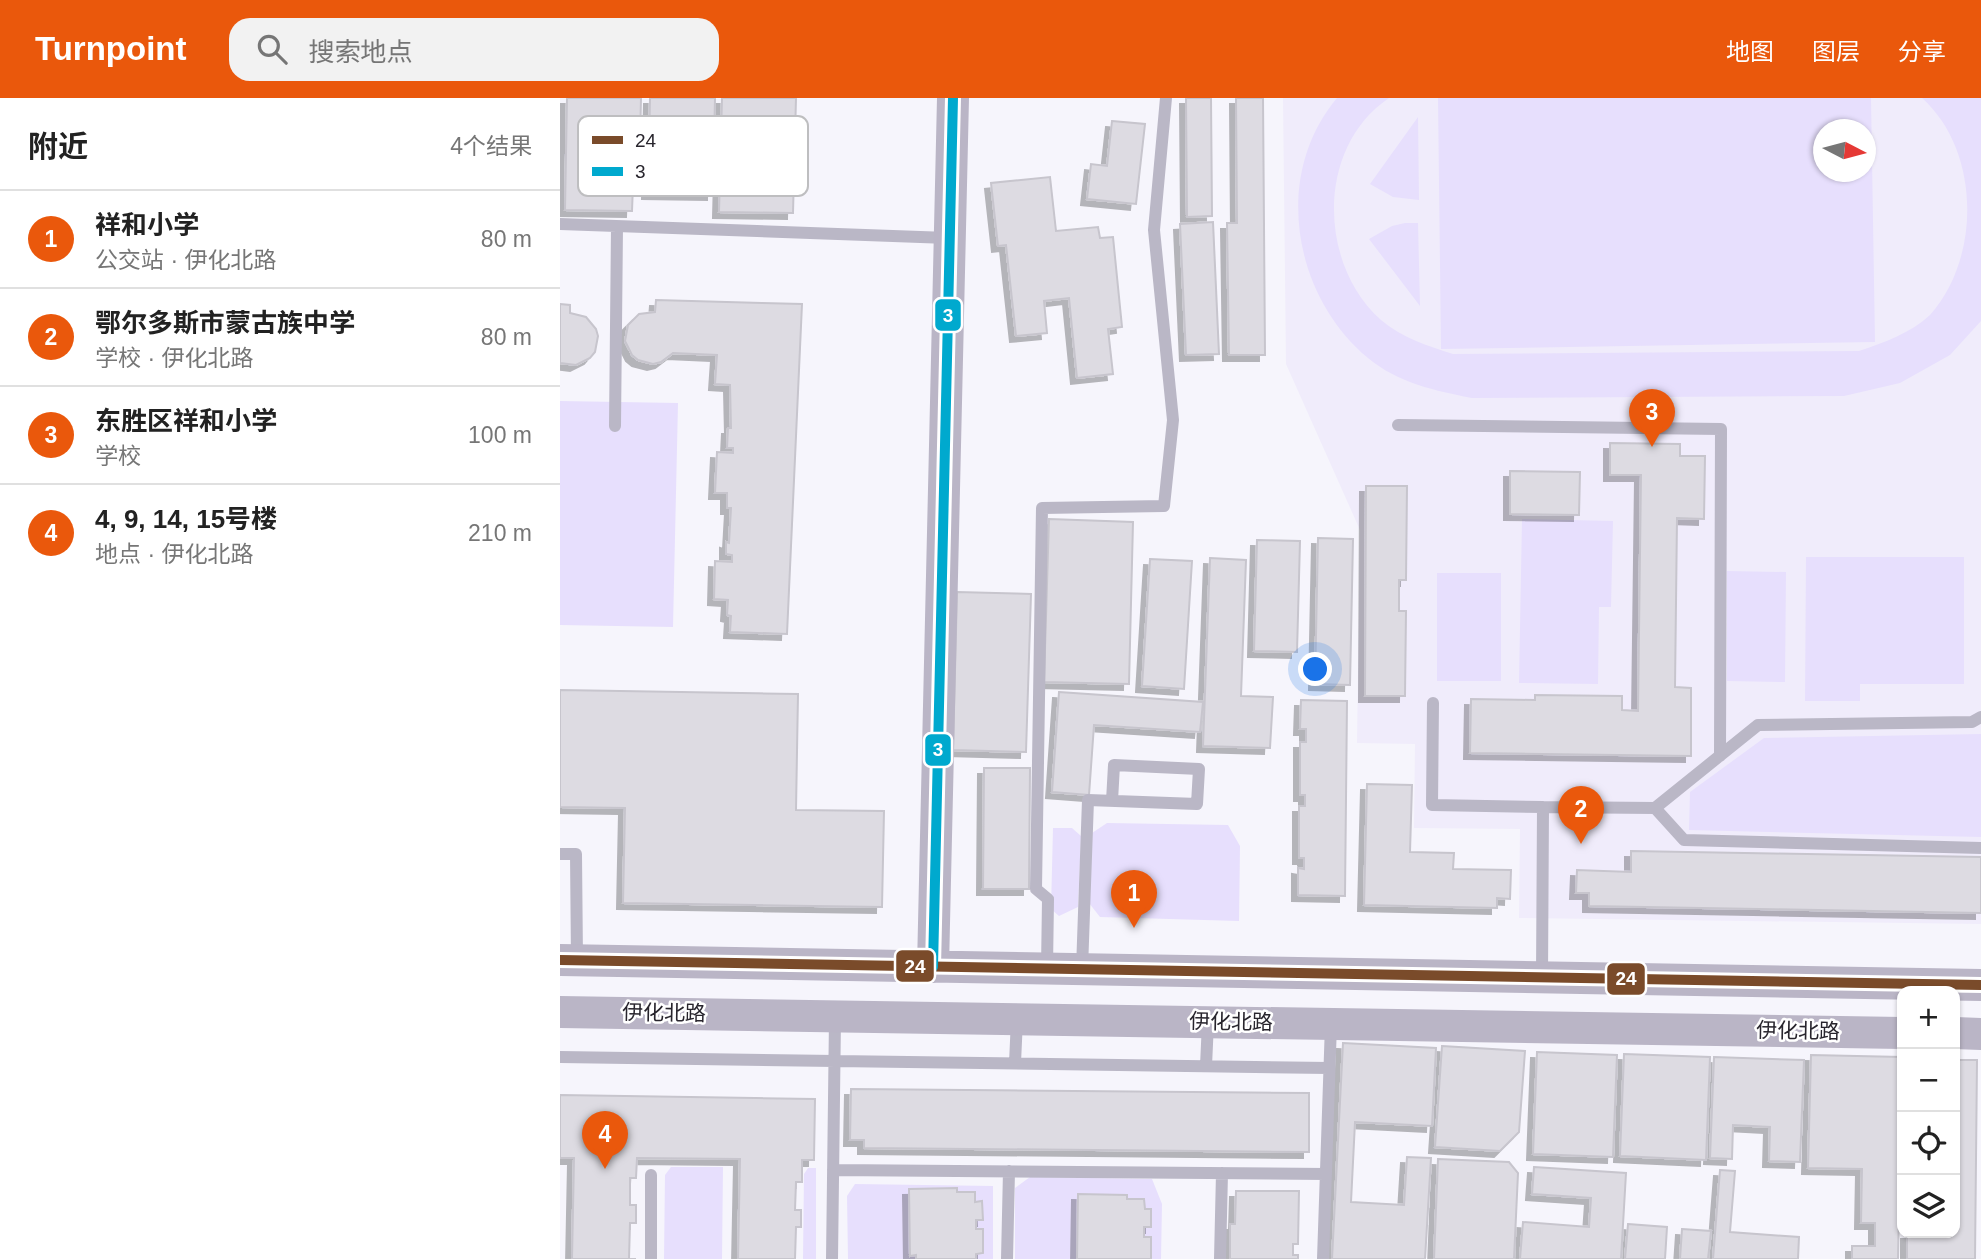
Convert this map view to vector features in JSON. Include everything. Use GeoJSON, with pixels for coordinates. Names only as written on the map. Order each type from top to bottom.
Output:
{"type":"FeatureCollection","features":[{"type":"Feature","properties":{"kind":"street"},"geometry":{"type":"LineString","coordinates":[[933,967],[953,98]]}},
{"type":"Feature","properties":{"kind":"street"},"geometry":{"type":"LineString","coordinates":[[569,960],[1981,985]]}},
{"type":"Feature","properties":{"kind":"street","name":"伊化北路"},"geometry":{"type":"LineString","coordinates":[[560,1012],[1897,1032]]}},
{"type":"Feature","properties":{"kind":"street"},"geometry":{"type":"LineString","coordinates":[[1960,1033],[1981,1034]]}},
{"type":"Feature","properties":{"kind":"lane"},"geometry":{"type":"LineString","coordinates":[[1047,969],[1048,899],[1036,888],[1042,508],[1164,506],[1173,419],[1154,230],[1166,98]]}},
{"type":"Feature","properties":{"kind":"lane"},"geometry":{"type":"LineString","coordinates":[[560,225],[950,238]]}},
{"type":"Feature","properties":{"kind":"lane"},"geometry":{"type":"LineString","coordinates":[[615,426],[617,226]]}},
{"type":"Feature","properties":{"kind":"lane"},"geometry":{"type":"LineString","coordinates":[[1398,425],[1721,429],[1720,756]]}},
{"type":"Feature","properties":{"kind":"lane"},"geometry":{"type":"LineString","coordinates":[[1433,703],[1432,805],[1655,808],[1758,725],[1972,722],[1981,717]]}},
{"type":"Feature","properties":{"kind":"lane"},"geometry":{"type":"LineString","coordinates":[[1082,970],[1088,800],[1112,801],[1197,804],[1199,769],[1114,765],[1112,801]]}},
{"type":"Feature","properties":{"kind":"lane"},"geometry":{"type":"LineString","coordinates":[[1542,978],[1544,807]]}},
{"type":"Feature","properties":{"kind":"lane"},"geometry":{"type":"LineString","coordinates":[[1655,808],[1684,840],[1981,848]]}},
{"type":"Feature","properties":{"kind":"lane"},"geometry":{"type":"LineString","coordinates":[[560,854],[576,854],[569,960]]}},
{"type":"Feature","properties":{"kind":"lane"},"geometry":{"type":"LineString","coordinates":[[832,1259],[835,1016]]}},
{"type":"Feature","properties":{"kind":"lane"},"geometry":{"type":"LineString","coordinates":[[1015,1063],[1017,1019]]}},
{"type":"Feature","properties":{"kind":"lane"},"geometry":{"type":"LineString","coordinates":[[1206,1066],[1208,1022]]}},
{"type":"Feature","properties":{"kind":"lane"},"geometry":{"type":"LineString","coordinates":[[1323,1259],[1331,1024]]}},
{"type":"Feature","properties":{"kind":"lane"},"geometry":{"type":"LineString","coordinates":[[560,1057],[1329,1068]]}},
{"type":"Feature","properties":{"kind":"lane"},"geometry":{"type":"LineString","coordinates":[[833,1170],[1326,1174]]}},
{"type":"Feature","properties":{"kind":"lane"},"geometry":{"type":"LineString","coordinates":[[1007,1259],[1009,1171]]}},
{"type":"Feature","properties":{"kind":"lane"},"geometry":{"type":"LineString","coordinates":[[1220,1259],[1222,1173]]}},
{"type":"Feature","properties":{"kind":"lane"},"geometry":{"type":"LineString","coordinates":[[651,1175],[651,1259]]}},
{"type":"Feature","properties":{"kind":"shaded area"},"geometry":{"type":"Polygon","coordinates":[[[1283,98],[1981,98],[1981,924],[1519,918],[1520,829],[1414,828],[1415,744],[1357,743],[1360,530],[1286,364],[1283,98]]]}},
{"type":"Feature","properties":{"kind":"shaded area"},"geometry":{"type":"Polygon","coordinates":[[[1337,98],[1389,98],[1365,119],[1348,145],[1338,175],[1334,206],[1337,238],[1345,269],[1360,296],[1381,320],[1406,337],[1453,354],[1859,351],[1896,337],[1930,315],[1947,291],[1959,264],[1965,235],[1967,205],[1964,175],[1955,146],[1941,120],[1922,98],[1981,98],[1981,321],[1950,355],[1900,383],[1844,396],[1472,398],[1418,385],[1380,367],[1342,332],[1322,302],[1308,269],[1300,234],[1298,198],[1304,162],[1317,129],[1337,98]]]}},
{"type":"Feature","properties":{"kind":"shaded area"},"geometry":{"type":"Polygon","coordinates":[[[1438,98],[1871,98],[1871,119],[1813,119],[1813,182],[1872,182],[1875,342],[1441,349],[1438,98]]]}},
{"type":"Feature","properties":{"kind":"shaded area"},"geometry":{"type":"Polygon","coordinates":[[[1418,117],[1419,200],[1393,197],[1370,184],[1418,117]]]}},
{"type":"Feature","properties":{"kind":"shaded area"},"geometry":{"type":"Polygon","coordinates":[[[1418,223],[1420,306],[1369,239],[1392,226],[1418,223]]]}},
{"type":"Feature","properties":{"kind":"shaded area"},"geometry":{"type":"Polygon","coordinates":[[[560,401],[678,403],[673,627],[560,625],[560,401]]]}},
{"type":"Feature","properties":{"kind":"shaded area"},"geometry":{"type":"Polygon","coordinates":[[[1522,519],[1613,521],[1611,607],[1599,607],[1598,684],[1519,683],[1522,519]]]}},
{"type":"Feature","properties":{"kind":"shaded area"},"geometry":{"type":"Polygon","coordinates":[[[1806,557],[1964,557],[1964,684],[1860,684],[1860,701],[1805,701],[1806,557]]]}},
{"type":"Feature","properties":{"kind":"shaded area"},"geometry":{"type":"Polygon","coordinates":[[[1727,571],[1786,572],[1785,682],[1727,681],[1727,571]]]}},
{"type":"Feature","properties":{"kind":"shaded area"},"geometry":{"type":"Polygon","coordinates":[[[1437,573],[1501,573],[1501,681],[1437,681],[1437,573]]]}},
{"type":"Feature","properties":{"kind":"shaded area"},"geometry":{"type":"Polygon","coordinates":[[[1981,734],[1981,837],[1689,830],[1690,792],[1764,738],[1981,734]]]}},
{"type":"Feature","properties":{"kind":"shaded area"},"geometry":{"type":"Polygon","coordinates":[[[1107,823],[1228,825],[1240,846],[1239,921],[1100,917],[1089,903],[1092,833],[1107,823]]]}},
{"type":"Feature","properties":{"kind":"shaded area"},"geometry":{"type":"Polygon","coordinates":[[[1053,828],[1072,828],[1081,836],[1078,907],[1059,916],[1051,909],[1053,828]]]}},
{"type":"Feature","properties":{"kind":"shaded area"},"geometry":{"type":"Polygon","coordinates":[[[671,1167],[723,1167],[722,1259],[664,1259],[665,1175],[671,1167]]]}},
{"type":"Feature","properties":{"kind":"shaded area"},"geometry":{"type":"Polygon","coordinates":[[[808,1168],[816,1168],[816,1259],[803,1259],[804,1174],[808,1168]]]}},
{"type":"Feature","properties":{"kind":"shaded area"},"geometry":{"type":"Polygon","coordinates":[[[1030,1177],[1152,1179],[1162,1204],[1161,1259],[1015,1259],[1015,1188],[1030,1177]]]}},
{"type":"Feature","properties":{"kind":"shaded area"},"geometry":{"type":"Polygon","coordinates":[[[855,1184],[993,1186],[993,1259],[848,1259],[847,1196],[855,1184]]]}},
{"type":"Feature","properties":{"kind":"building"},"geometry":{"type":"Polygon","coordinates":[[[567,98],[641,98],[641,116],[578,116],[578,196],[633,196],[632,211],[565,210],[567,98]]]}},
{"type":"Feature","properties":{"kind":"building"},"geometry":{"type":"Polygon","coordinates":[[[650,98],[715,98],[715,116],[650,116],[650,98]]]}},
{"type":"Feature","properties":{"kind":"building"},"geometry":{"type":"Polygon","coordinates":[[[722,98],[796,98],[796,116],[722,116],[722,98]]]}},
{"type":"Feature","properties":{"kind":"building"},"geometry":{"type":"Polygon","coordinates":[[[1186,98],[1211,98],[1212,216],[1187,217],[1186,98]]]}},
{"type":"Feature","properties":{"kind":"building"},"geometry":{"type":"Polygon","coordinates":[[[1236,98],[1263,98],[1265,355],[1229,355],[1227,223],[1237,223],[1236,98]]]}},
{"type":"Feature","properties":{"kind":"building"},"geometry":{"type":"Polygon","coordinates":[[[1112,121],[1145,124],[1136,204],[1087,199],[1091,164],[1107,166],[1112,121]]]}},
{"type":"Feature","properties":{"kind":"building"},"geometry":{"type":"Polygon","coordinates":[[[1050,177],[1056,231],[1098,227],[1100,238],[1113,237],[1122,327],[1108,329],[1113,374],[1077,378],[1069,298],[1044,301],[1047,333],[1016,336],[1006,245],[998,246],[991,183],[1050,177]]]}},
{"type":"Feature","properties":{"kind":"building"},"geometry":{"type":"Polygon","coordinates":[[[719,196],[793,196],[793,213],[719,212],[719,196]]]}},
{"type":"Feature","properties":{"kind":"building"},"geometry":{"type":"Polygon","coordinates":[[[1213,222],[1219,354],[1186,355],[1180,224],[1213,222]]]}},
{"type":"Feature","properties":{"kind":"building"},"geometry":{"type":"Polygon","coordinates":[[[656,300],[802,304],[787,634],[730,632],[728,600],[714,599],[715,561],[732,562],[732,555],[726,554],[731,508],[727,508],[727,493],[715,493],[717,452],[733,453],[733,448],[727,448],[728,428],[731,428],[730,385],[715,384],[717,355],[673,353],[661,362],[653,364],[638,360],[632,355],[625,341],[628,325],[639,314],[655,312],[656,300]]]}},
{"type":"Feature","properties":{"kind":"building"},"geometry":{"type":"Polygon","coordinates":[[[560,304],[570,305],[570,313],[586,317],[598,336],[595,352],[590,358],[576,365],[560,363],[560,304]]]}},
{"type":"Feature","properties":{"kind":"building"},"geometry":{"type":"Polygon","coordinates":[[[1610,443],[1680,444],[1680,456],[1705,456],[1704,519],[1677,518],[1675,687],[1691,688],[1691,756],[1470,753],[1471,699],[1535,700],[1535,695],[1622,696],[1622,710],[1638,711],[1641,475],[1610,475],[1610,443]]]}},
{"type":"Feature","properties":{"kind":"building"},"geometry":{"type":"Polygon","coordinates":[[[1510,471],[1580,472],[1579,515],[1510,514],[1510,471]]]}},
{"type":"Feature","properties":{"kind":"building"},"geometry":{"type":"Polygon","coordinates":[[[1366,486],[1407,486],[1406,580],[1399,580],[1399,611],[1406,611],[1405,696],[1365,696],[1366,486]]]}},
{"type":"Feature","properties":{"kind":"building"},"geometry":{"type":"Polygon","coordinates":[[[1049,519],[1133,522],[1129,684],[1044,682],[1049,519]]]}},
{"type":"Feature","properties":{"kind":"building"},"geometry":{"type":"Polygon","coordinates":[[[1318,538],[1353,539],[1350,685],[1315,684],[1318,538]]]}},
{"type":"Feature","properties":{"kind":"building"},"geometry":{"type":"Polygon","coordinates":[[[1257,540],[1300,541],[1297,652],[1254,651],[1257,540]]]}},
{"type":"Feature","properties":{"kind":"building"},"geometry":{"type":"Polygon","coordinates":[[[1210,558],[1246,560],[1241,696],[1273,697],[1270,748],[1203,746],[1210,558]]]}},
{"type":"Feature","properties":{"kind":"building"},"geometry":{"type":"Polygon","coordinates":[[[1150,559],[1192,561],[1184,689],[1142,686],[1150,559]]]}},
{"type":"Feature","properties":{"kind":"building"},"geometry":{"type":"Polygon","coordinates":[[[957,592],[1031,594],[1026,752],[953,750],[957,592]]]}},
{"type":"Feature","properties":{"kind":"building"},"geometry":{"type":"Polygon","coordinates":[[[560,690],[798,694],[796,810],[884,811],[882,907],[623,903],[625,808],[560,807],[560,690]]]}},
{"type":"Feature","properties":{"kind":"building"},"geometry":{"type":"Polygon","coordinates":[[[1059,692],[1203,702],[1200,732],[1094,725],[1089,795],[1052,792],[1059,692]]]}},
{"type":"Feature","properties":{"kind":"building"},"geometry":{"type":"Polygon","coordinates":[[[1301,700],[1347,701],[1345,896],[1298,895],[1298,868],[1304,869],[1304,858],[1299,858],[1299,806],[1305,806],[1305,795],[1300,795],[1300,742],[1306,742],[1306,729],[1300,729],[1301,700]]]}},
{"type":"Feature","properties":{"kind":"building"},"geometry":{"type":"Polygon","coordinates":[[[984,768],[1030,768],[1029,889],[983,889],[984,768]]]}},
{"type":"Feature","properties":{"kind":"building"},"geometry":{"type":"Polygon","coordinates":[[[1367,784],[1412,785],[1410,852],[1454,853],[1453,869],[1511,870],[1510,899],[1497,898],[1497,908],[1364,905],[1367,784]]]}},
{"type":"Feature","properties":{"kind":"building"},"geometry":{"type":"Polygon","coordinates":[[[1631,851],[1981,857],[1981,913],[1589,906],[1589,893],[1576,893],[1577,870],[1631,872],[1631,851]]]}},
{"type":"Feature","properties":{"kind":"building"},"geometry":{"type":"Polygon","coordinates":[[[1343,1043],[1436,1048],[1432,1126],[1355,1122],[1351,1202],[1404,1205],[1407,1157],[1431,1158],[1425,1259],[1332,1259],[1343,1043]]]}},
{"type":"Feature","properties":{"kind":"building"},"geometry":{"type":"Polygon","coordinates":[[[1442,1046],[1525,1051],[1519,1132],[1500,1151],[1435,1147],[1442,1046]]]}},
{"type":"Feature","properties":{"kind":"building"},"geometry":{"type":"Polygon","coordinates":[[[1537,1052],[1617,1055],[1613,1157],[1533,1154],[1537,1052]]]}},
{"type":"Feature","properties":{"kind":"building"},"geometry":{"type":"Polygon","coordinates":[[[1624,1054],[1710,1057],[1706,1160],[1620,1156],[1624,1054]]]}},
{"type":"Feature","properties":{"kind":"building"},"geometry":{"type":"Polygon","coordinates":[[[1811,1055],[1897,1057],[1898,1259],[1852,1259],[1852,1246],[1875,1246],[1875,1223],[1861,1223],[1862,1169],[1808,1168],[1811,1055]]]}},
{"type":"Feature","properties":{"kind":"building"},"geometry":{"type":"Polygon","coordinates":[[[1714,1057],[1804,1060],[1800,1162],[1769,1161],[1770,1127],[1733,1125],[1732,1159],[1710,1158],[1714,1057]]]}},
{"type":"Feature","properties":{"kind":"building"},"geometry":{"type":"Polygon","coordinates":[[[1960,1060],[1977,1060],[1975,1259],[1907,1259],[1907,1238],[1960,1238],[1960,1060]]]}},
{"type":"Feature","properties":{"kind":"building"},"geometry":{"type":"Polygon","coordinates":[[[851,1089],[1309,1093],[1309,1152],[864,1148],[864,1140],[850,1140],[851,1089]]]}},
{"type":"Feature","properties":{"kind":"building"},"geometry":{"type":"Polygon","coordinates":[[[560,1095],[815,1099],[814,1160],[802,1160],[802,1182],[796,1182],[795,1210],[801,1210],[801,1227],[796,1227],[795,1259],[738,1259],[740,1159],[637,1158],[636,1178],[630,1178],[630,1205],[636,1205],[636,1223],[630,1223],[629,1259],[572,1259],[574,1158],[560,1158],[560,1095]]]}},
{"type":"Feature","properties":{"kind":"building"},"geometry":{"type":"Polygon","coordinates":[[[1438,1159],[1509,1162],[1518,1173],[1514,1259],[1434,1259],[1438,1159]]]}},
{"type":"Feature","properties":{"kind":"building"},"geometry":{"type":"Polygon","coordinates":[[[1534,1167],[1626,1173],[1621,1259],[1520,1259],[1523,1222],[1589,1227],[1591,1198],[1532,1194],[1534,1167]]]}},
{"type":"Feature","properties":{"kind":"building"},"geometry":{"type":"Polygon","coordinates":[[[1720,1170],[1735,1171],[1730,1232],[1799,1237],[1798,1259],[1713,1259],[1720,1170]]]}},
{"type":"Feature","properties":{"kind":"building"},"geometry":{"type":"Polygon","coordinates":[[[957,1188],[957,1192],[975,1192],[975,1202],[982,1201],[983,1220],[976,1220],[976,1229],[983,1229],[983,1253],[976,1254],[976,1259],[916,1259],[916,1255],[910,1256],[909,1189],[957,1188]]]}},
{"type":"Feature","properties":{"kind":"building"},"geometry":{"type":"Polygon","coordinates":[[[1236,1191],[1299,1191],[1298,1244],[1293,1244],[1293,1255],[1298,1255],[1298,1259],[1230,1259],[1230,1224],[1235,1224],[1236,1191]]]}},
{"type":"Feature","properties":{"kind":"building"},"geometry":{"type":"Polygon","coordinates":[[[1078,1194],[1127,1195],[1127,1199],[1144,1199],[1145,1209],[1151,1209],[1151,1227],[1144,1227],[1144,1237],[1151,1237],[1151,1259],[1077,1259],[1078,1194]]]}},
{"type":"Feature","properties":{"kind":"building"},"geometry":{"type":"Polygon","coordinates":[[[1628,1224],[1667,1227],[1665,1259],[1625,1259],[1628,1224]]]}},
{"type":"Feature","properties":{"kind":"building"},"geometry":{"type":"Polygon","coordinates":[[[1682,1229],[1711,1231],[1708,1259],[1680,1259],[1682,1229]]]}},
{"type":"Feature","properties":{"kind":"transit line","name":"3"},"geometry":{"type":"LineString","coordinates":[[933,967],[953,98]]}},
{"type":"Feature","properties":{"kind":"transit line","name":"24"},"geometry":{"type":"LineString","coordinates":[[560,960],[1981,985]]}},
{"type":"Feature","properties":{"kind":"place","name":"东胜区祥和小学"},"geometry":{"type":"Point","coordinates":[1652,447]}},
{"type":"Feature","properties":{"kind":"place","name":"鄂尔多斯市蒙古族中学"},"geometry":{"type":"Point","coordinates":[1581,844]}},
{"type":"Feature","properties":{"kind":"place","name":"祥和小学"},"geometry":{"type":"Point","coordinates":[1134,928]}},
{"type":"Feature","properties":{"kind":"place","name":"4, 9, 14, 15号楼"},"geometry":{"type":"Point","coordinates":[605,1169]}}]}
